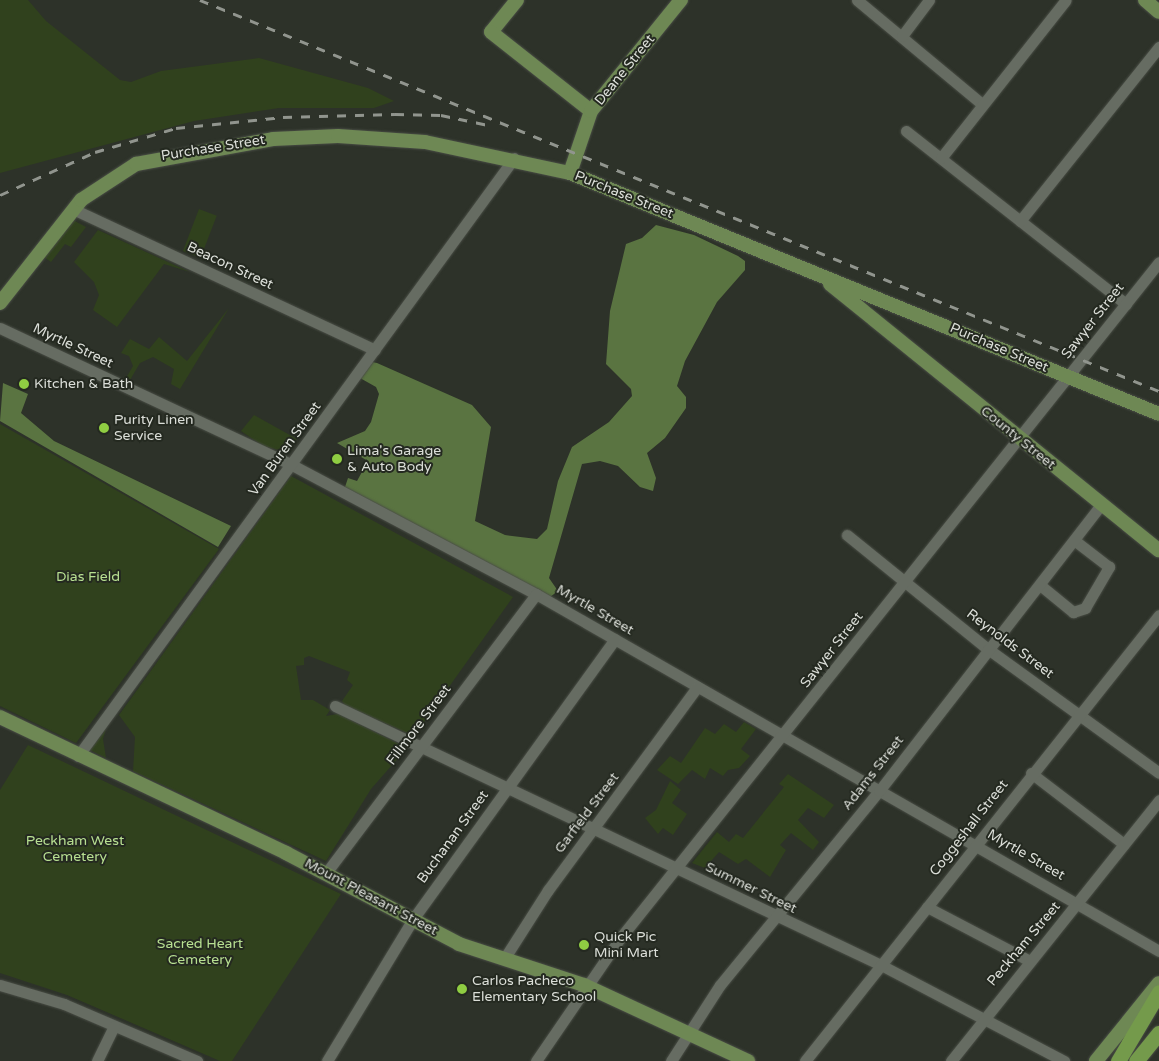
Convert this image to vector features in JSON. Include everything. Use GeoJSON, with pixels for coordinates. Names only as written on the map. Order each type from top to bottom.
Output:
{"type":"FeatureCollection","features":[{"type":"Feature","properties":{"kind":"highway"},"geometry":{"type":"LineString","coordinates":[[1118,1061],[1159,992]]}},
{"type":"Feature","properties":{"kind":"highway"},"geometry":{"type":"LineString","coordinates":[[1136,1061],[1159,1033]]}},
{"type":"Feature","properties":{"kind":"main road"},"geometry":{"type":"LineString","coordinates":[[517,0],[491,32],[591,112]]}},
{"type":"Feature","properties":{"kind":"main road","name":"Deane Street"},"geometry":{"type":"LineString","coordinates":[[570,173],[591,112],[681,0]]}},
{"type":"Feature","properties":{"kind":"main road"},"geometry":{"type":"LineString","coordinates":[[1145,0],[1159,12]]}},
{"type":"Feature","properties":{"kind":"main road","name":"Purchase Street"},"geometry":{"type":"LineString","coordinates":[[0,303],[73,209],[102,183],[136,164],[252,141],[383,138],[446,144],[514,158],[570,173],[1159,414]]}},
{"type":"Feature","properties":{"kind":"main road","name":"County Street"},"geometry":{"type":"LineString","coordinates":[[820,276],[1019,439],[1159,550]]}},
{"type":"Feature","properties":{"kind":"main road"},"geometry":{"type":"LineString","coordinates":[[877,324],[890,303]]}},
{"type":"Feature","properties":{"kind":"main road","name":"Mount Pleasant Street"},"geometry":{"type":"LineString","coordinates":[[0,717],[326,874],[459,944],[584,985],[688,1030],[748,1061]]}},
{"type":"Feature","properties":{"kind":"main road"},"geometry":{"type":"LineString","coordinates":[[1096,1061],[1159,983]]}},
{"type":"Feature","properties":{"kind":"street"},"geometry":{"type":"LineString","coordinates":[[857,0],[982,104]]}},
{"type":"Feature","properties":{"kind":"street"},"geometry":{"type":"LineString","coordinates":[[902,36],[930,0]]}},
{"type":"Feature","properties":{"kind":"street"},"geometry":{"type":"LineString","coordinates":[[941,158],[1066,0]]}},
{"type":"Feature","properties":{"kind":"street"},"geometry":{"type":"LineString","coordinates":[[1020,220],[1159,47]]}},
{"type":"Feature","properties":{"kind":"street"},"geometry":{"type":"LineString","coordinates":[[906,131],[1126,304]]}},
{"type":"Feature","properties":{"kind":"street","name":"Van Buren Street"},"geometry":{"type":"LineString","coordinates":[[78,756],[514,158]]}},
{"type":"Feature","properties":{"kind":"street","name":"Beacon Street"},"geometry":{"type":"LineString","coordinates":[[73,209],[375,350]]}},
{"type":"Feature","properties":{"kind":"street","name":"Sawyer Street"},"geometry":{"type":"LineString","coordinates":[[536,1061],[584,985],[1159,262]]}},
{"type":"Feature","properties":{"kind":"street","name":"Myrtle Street"},"geometry":{"type":"LineString","coordinates":[[0,328],[292,465],[536,594],[697,687],[785,734],[879,791],[1078,902],[1159,951]]}},
{"type":"Feature","properties":{"kind":"street","name":"Adams Street"},"geometry":{"type":"LineString","coordinates":[[671,1061],[688,1030],[776,917],[879,791],[1101,505]]}},
{"type":"Feature","properties":{"kind":"street","name":"Reynolds Street"},"geometry":{"type":"LineString","coordinates":[[847,535],[988,649],[1079,713],[1159,773]]}},
{"type":"Feature","properties":{"kind":"street"},"geometry":{"type":"LineString","coordinates":[[1040,585],[1073,612],[1085,608],[1109,567],[1074,540]]}},
{"type":"Feature","properties":{"kind":"street","name":"Fillmore Street"},"geometry":{"type":"LineString","coordinates":[[326,874],[536,594]]}},
{"type":"Feature","properties":{"kind":"street","name":"Coggeshall Street"},"geometry":{"type":"LineString","coordinates":[[805,1061],[1031,773],[1159,615]]}},
{"type":"Feature","properties":{"kind":"street","name":"Buchanan Street"},"geometry":{"type":"LineString","coordinates":[[327,1061],[413,919],[615,639]]}},
{"type":"Feature","properties":{"kind":"street","name":"Garfield Street"},"geometry":{"type":"LineString","coordinates":[[504,960],[697,687]]}},
{"type":"Feature","properties":{"kind":"street","name":"Summer Street"},"geometry":{"type":"LineString","coordinates":[[335,706],[677,867],[776,917],[881,965],[1064,1061]]}},
{"type":"Feature","properties":{"kind":"street"},"geometry":{"type":"LineString","coordinates":[[1031,773],[1124,844]]}},
{"type":"Feature","properties":{"kind":"street","name":"Peckham Street"},"geometry":{"type":"LineString","coordinates":[[951,1061],[981,1018],[1030,961],[1159,800]]}},
{"type":"Feature","properties":{"kind":"street"},"geometry":{"type":"LineString","coordinates":[[927,907],[1030,961]]}},
{"type":"Feature","properties":{"kind":"street"},"geometry":{"type":"LineString","coordinates":[[0,985],[47,998],[197,1061]]}},
{"type":"Feature","properties":{"kind":"street"},"geometry":{"type":"LineString","coordinates":[[97,1061],[114,1026]]}},
{"type":"Feature","properties":{"kind":"green space"},"geometry":{"type":"Polygon","coordinates":[[[0,0],[28,0],[46,21],[120,80],[131,82],[161,71],[259,58],[368,88],[394,101],[374,108],[279,108],[194,121],[0,173],[0,0]]]}},
{"type":"Feature","properties":{"kind":"green space"},"geometry":{"type":"Polygon","coordinates":[[[199,209],[217,216],[201,258],[183,251],[199,209]]]}},
{"type":"Feature","properties":{"kind":"green space"},"geometry":{"type":"Polygon","coordinates":[[[73,220],[86,227],[71,247],[65,244],[51,262],[44,257],[73,220]]]}},
{"type":"Feature","properties":{"kind":"green space"},"geometry":{"type":"Polygon","coordinates":[[[656,225],[694,235],[738,256],[745,261],[745,270],[717,302],[685,361],[677,386],[686,397],[686,408],[665,438],[647,453],[656,478],[653,491],[640,487],[618,466],[600,461],[582,464],[549,578],[558,591],[550,597],[345,487],[348,478],[357,481],[368,461],[337,443],[365,431],[371,422],[379,394],[376,387],[360,378],[372,362],[377,363],[472,405],[491,427],[475,521],[505,535],[537,539],[547,529],[558,481],[572,447],[609,422],[632,396],[631,389],[606,364],[610,311],[626,244],[642,238],[656,225]]]}},
{"type":"Feature","properties":{"kind":"green space"},"geometry":{"type":"Polygon","coordinates":[[[98,230],[190,272],[164,264],[117,327],[93,310],[99,295],[94,282],[74,262],[98,230]]]}},
{"type":"Feature","properties":{"kind":"green space"},"geometry":{"type":"Polygon","coordinates":[[[229,308],[180,389],[171,384],[174,369],[153,357],[140,363],[130,380],[126,378],[133,366],[129,356],[121,353],[130,339],[149,349],[159,337],[187,361],[229,308]]]}},
{"type":"Feature","properties":{"kind":"green space"},"geometry":{"type":"Polygon","coordinates":[[[3,383],[28,394],[21,413],[54,441],[231,526],[218,547],[0,421],[3,383]]]}},
{"type":"Feature","properties":{"kind":"green space"},"geometry":{"type":"Polygon","coordinates":[[[254,415],[297,439],[287,452],[263,446],[241,431],[254,415]]]}},
{"type":"Feature","properties":{"kind":"green space","name":"Dias Field"},"geometry":{"type":"Polygon","coordinates":[[[0,424],[219,549],[76,743],[0,706],[0,424]]]}},
{"type":"Feature","properties":{"kind":"green space"},"geometry":{"type":"Polygon","coordinates":[[[291,476],[513,597],[414,736],[345,705],[342,701],[353,685],[347,680],[350,672],[309,656],[304,658],[304,665],[296,666],[301,700],[313,700],[330,710],[326,716],[338,714],[407,748],[371,789],[326,861],[133,771],[135,737],[119,715],[291,476]]]}},
{"type":"Feature","properties":{"kind":"green space"},"geometry":{"type":"Polygon","coordinates":[[[744,722],[756,729],[741,749],[750,756],[739,768],[728,770],[723,776],[710,768],[705,779],[692,770],[678,784],[657,770],[670,756],[681,763],[705,728],[715,734],[724,724],[736,732],[744,722]]]}},
{"type":"Feature","properties":{"kind":"green space"},"geometry":{"type":"Polygon","coordinates":[[[106,729],[103,739],[106,758],[90,750],[106,729]]]}},
{"type":"Feature","properties":{"kind":"green space"},"geometry":{"type":"Polygon","coordinates":[[[28,745],[341,894],[232,1061],[220,1061],[67,995],[0,973],[0,790],[28,745]]]}},
{"type":"Feature","properties":{"kind":"green space"},"geometry":{"type":"Polygon","coordinates":[[[788,774],[834,805],[824,818],[808,808],[798,820],[819,842],[813,850],[791,833],[780,845],[786,850],[770,877],[746,859],[738,864],[719,852],[705,868],[692,863],[717,832],[729,842],[736,834],[743,838],[784,787],[779,784],[788,774]]]}},
{"type":"Feature","properties":{"kind":"green space"},"geometry":{"type":"Polygon","coordinates":[[[670,781],[681,790],[672,803],[687,814],[673,835],[663,828],[658,834],[645,818],[656,810],[670,781]]]}},
{"type":"Feature","properties":{"kind":"railway"},"geometry":{"type":"LineString","coordinates":[[200,0],[1159,391]]}},
{"type":"Feature","properties":{"kind":"railway"},"geometry":{"type":"LineString","coordinates":[[0,195],[95,152],[176,128],[283,117],[395,114],[441,115],[493,126]]}},
{"type":"Feature","properties":{"kind":"place","name":"Kitchen & Bath"},"geometry":{"type":"Point","coordinates":[24,384]}},
{"type":"Feature","properties":{"kind":"place","name":"Purity Linen Service"},"geometry":{"type":"Point","coordinates":[104,428]}},
{"type":"Feature","properties":{"kind":"place","name":"Lima's Garage & Auto Body"},"geometry":{"type":"Point","coordinates":[337,459]}},
{"type":"Feature","properties":{"kind":"place","name":"Quick Pic Mini Mart"},"geometry":{"type":"Point","coordinates":[584,945]}},
{"type":"Feature","properties":{"kind":"place","name":"Carlos Pacheco Elementary School"},"geometry":{"type":"Point","coordinates":[462,989]}},
{"type":"Feature","properties":{"kind":"park label","name":"Peckham West Cemetery"},"geometry":{"type":"Point","coordinates":[75,850]}},
{"type":"Feature","properties":{"kind":"park label","name":"Sacred Heart Cemetery"},"geometry":{"type":"Point","coordinates":[200,952]}}]}
